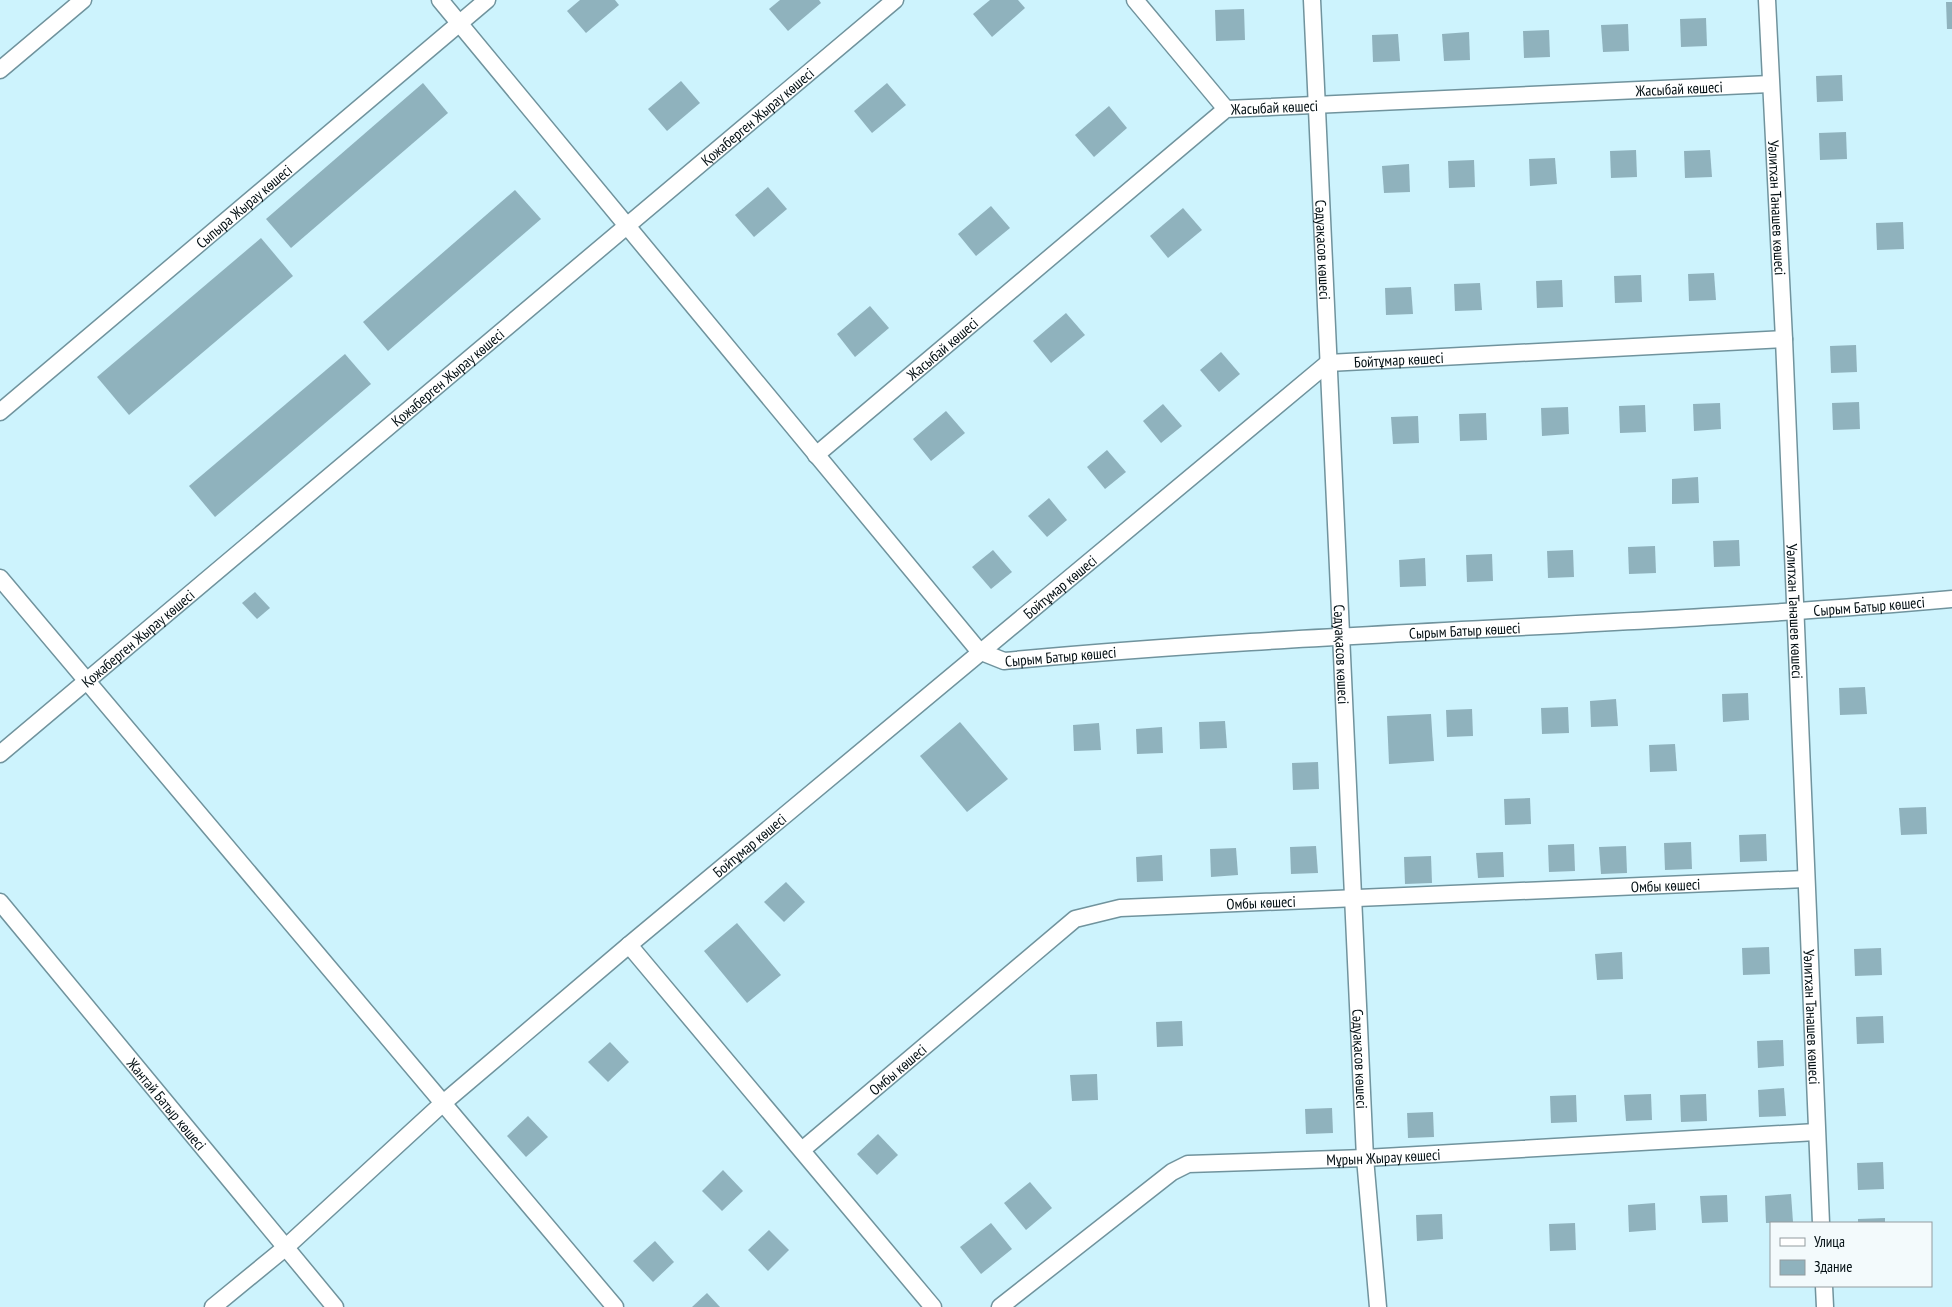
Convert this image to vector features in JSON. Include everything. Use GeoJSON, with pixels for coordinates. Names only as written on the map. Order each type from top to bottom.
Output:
{"type":"FeatureCollection","features":[{"type":"Feature","properties":{"kind":"street"},"geometry":{"type":"LineString","coordinates":[[0,70],[83,0]]}},
{"type":"Feature","properties":{"kind":"street"},"geometry":{"type":"LineString","coordinates":[[440,0],[979,651]]}},
{"type":"Feature","properties":{"kind":"street","name":"Сыпыра Жырау көшесі"},"geometry":{"type":"LineString","coordinates":[[0,412],[487,0]]}},
{"type":"Feature","properties":{"kind":"street","name":"Қожаберген Жырау көшесі"},"geometry":{"type":"LineString","coordinates":[[0,754],[895,0]]}},
{"type":"Feature","properties":{"kind":"street"},"geometry":{"type":"LineString","coordinates":[[1135,0],[1226,110]]}},
{"type":"Feature","properties":{"kind":"street","name":"Сәдуақасов көшесі"},"geometry":{"type":"LineString","coordinates":[[1312,0],[1365,1158],[1378,1307]]}},
{"type":"Feature","properties":{"kind":"street","name":"Уәлитхан Танашев көшесі"},"geometry":{"type":"LineString","coordinates":[[1767,0],[1784,339],[1805,879],[1821,1222]]}},
{"type":"Feature","properties":{"kind":"street","name":"Жасыбай көшесі"},"geometry":{"type":"LineString","coordinates":[[816,455],[1226,110],[1318,104],[1770,84]]}},
{"type":"Feature","properties":{"kind":"street","name":"Бойтұмар көшесі"},"geometry":{"type":"LineString","coordinates":[[213,1307],[285,1248],[442,1104],[629,944],[979,651],[1328,363],[1784,339]]}},
{"type":"Feature","properties":{"kind":"street"},"geometry":{"type":"LineString","coordinates":[[0,578],[615,1307]]}},
{"type":"Feature","properties":{"kind":"street","name":"Сырым Батыр көшесі"},"geometry":{"type":"LineString","coordinates":[[979,651],[1004,660],[1137,648],[1340,635],[1796,613],[1952,599]]}},
{"type":"Feature","properties":{"kind":"street","name":"Омбы көшесі"},"geometry":{"type":"LineString","coordinates":[[802,1150],[1074,919],[1120,908],[1805,879]]}},
{"type":"Feature","properties":{"kind":"street","name":"Жантай Батыр көшесі"},"geometry":{"type":"LineString","coordinates":[[0,902],[335,1307]]}},
{"type":"Feature","properties":{"kind":"street"},"geometry":{"type":"LineString","coordinates":[[629,944],[932,1307]]}},
{"type":"Feature","properties":{"kind":"street","name":"Мұрын Жырау көшесі"},"geometry":{"type":"LineString","coordinates":[[1000,1307],[1172,1172],[1188,1164],[1365,1158],[1816,1132]]}},
{"type":"Feature","properties":{"kind":"street"},"geometry":{"type":"LineString","coordinates":[[1824,1287],[1825,1307]]}},
{"type":"Feature","properties":{"kind":"building"},"geometry":{"type":"Polygon","coordinates":[[[580,0],[615,0],[619,5],[586,33],[567,11],[580,0]]]}},
{"type":"Feature","properties":{"kind":"building"},"geometry":{"type":"Polygon","coordinates":[[[780,0],[819,0],[821,3],[788,31],[769,9],[780,0]]]}},
{"type":"Feature","properties":{"kind":"building"},"geometry":{"type":"Polygon","coordinates":[[[990,0],[1018,0],[1025,8],[992,37],[973,14],[990,0]]]}},
{"type":"Feature","properties":{"kind":"building"},"geometry":{"type":"Polygon","coordinates":[[[1946,2],[1952,2],[1952,29],[1947,29],[1946,2]]]}},
{"type":"Feature","properties":{"kind":"building"},"geometry":{"type":"Polygon","coordinates":[[[1244,9],[1245,40],[1216,41],[1215,10],[1244,9]]]}},
{"type":"Feature","properties":{"kind":"building"},"geometry":{"type":"Polygon","coordinates":[[[1706,18],[1707,46],[1681,47],[1680,19],[1706,18]]]}},
{"type":"Feature","properties":{"kind":"building"},"geometry":{"type":"Polygon","coordinates":[[[1628,24],[1629,51],[1603,52],[1601,25],[1628,24]]]}},
{"type":"Feature","properties":{"kind":"building"},"geometry":{"type":"Polygon","coordinates":[[[1549,30],[1550,57],[1524,58],[1523,31],[1549,30]]]}},
{"type":"Feature","properties":{"kind":"building"},"geometry":{"type":"Polygon","coordinates":[[[1469,32],[1470,60],[1444,61],[1442,34],[1469,32]]]}},
{"type":"Feature","properties":{"kind":"building"},"geometry":{"type":"Polygon","coordinates":[[[1398,34],[1400,61],[1373,62],[1372,35],[1398,34]]]}},
{"type":"Feature","properties":{"kind":"building"},"geometry":{"type":"Polygon","coordinates":[[[1842,75],[1843,101],[1817,102],[1816,76],[1842,75]]]}},
{"type":"Feature","properties":{"kind":"building"},"geometry":{"type":"Polygon","coordinates":[[[681,81],[700,103],[667,131],[648,109],[681,81]]]}},
{"type":"Feature","properties":{"kind":"building"},"geometry":{"type":"Polygon","coordinates":[[[423,83],[448,113],[291,248],[266,219],[423,83]]]}},
{"type":"Feature","properties":{"kind":"building"},"geometry":{"type":"Polygon","coordinates":[[[887,83],[906,105],[872,133],[854,111],[887,83]]]}},
{"type":"Feature","properties":{"kind":"building"},"geometry":{"type":"Polygon","coordinates":[[[1109,106],[1127,128],[1094,157],[1075,135],[1109,106]]]}},
{"type":"Feature","properties":{"kind":"building"},"geometry":{"type":"Polygon","coordinates":[[[1846,132],[1847,159],[1820,160],[1819,133],[1846,132]]]}},
{"type":"Feature","properties":{"kind":"building"},"geometry":{"type":"Polygon","coordinates":[[[1636,150],[1637,177],[1611,178],[1610,151],[1636,150]]]}},
{"type":"Feature","properties":{"kind":"building"},"geometry":{"type":"Polygon","coordinates":[[[1710,150],[1712,177],[1685,178],[1684,151],[1710,150]]]}},
{"type":"Feature","properties":{"kind":"building"},"geometry":{"type":"Polygon","coordinates":[[[1555,158],[1557,184],[1530,186],[1529,159],[1555,158]]]}},
{"type":"Feature","properties":{"kind":"building"},"geometry":{"type":"Polygon","coordinates":[[[1474,160],[1475,187],[1449,188],[1448,161],[1474,160]]]}},
{"type":"Feature","properties":{"kind":"building"},"geometry":{"type":"Polygon","coordinates":[[[1409,164],[1410,192],[1384,193],[1382,166],[1409,164]]]}},
{"type":"Feature","properties":{"kind":"building"},"geometry":{"type":"Polygon","coordinates":[[[768,187],[787,209],[754,237],[735,215],[768,187]]]}},
{"type":"Feature","properties":{"kind":"building"},"geometry":{"type":"Polygon","coordinates":[[[515,190],[541,219],[388,351],[363,322],[515,190]]]}},
{"type":"Feature","properties":{"kind":"building"},"geometry":{"type":"Polygon","coordinates":[[[991,206],[1010,228],[976,256],[958,234],[991,206]]]}},
{"type":"Feature","properties":{"kind":"building"},"geometry":{"type":"Polygon","coordinates":[[[1183,208],[1202,230],[1168,258],[1150,236],[1183,208]]]}},
{"type":"Feature","properties":{"kind":"building"},"geometry":{"type":"Polygon","coordinates":[[[1903,222],[1904,249],[1877,250],[1876,223],[1903,222]]]}},
{"type":"Feature","properties":{"kind":"building"},"geometry":{"type":"Polygon","coordinates":[[[261,238],[293,276],[129,415],[97,377],[261,238]]]}},
{"type":"Feature","properties":{"kind":"building"},"geometry":{"type":"Polygon","coordinates":[[[1714,273],[1716,300],[1689,301],[1688,274],[1714,273]]]}},
{"type":"Feature","properties":{"kind":"building"},"geometry":{"type":"Polygon","coordinates":[[[1641,275],[1642,302],[1615,303],[1614,276],[1641,275]]]}},
{"type":"Feature","properties":{"kind":"building"},"geometry":{"type":"Polygon","coordinates":[[[1562,280],[1563,307],[1537,308],[1536,281],[1562,280]]]}},
{"type":"Feature","properties":{"kind":"building"},"geometry":{"type":"Polygon","coordinates":[[[1480,283],[1482,310],[1455,311],[1454,284],[1480,283]]]}},
{"type":"Feature","properties":{"kind":"building"},"geometry":{"type":"Polygon","coordinates":[[[1411,287],[1413,314],[1386,315],[1385,288],[1411,287]]]}},
{"type":"Feature","properties":{"kind":"building"},"geometry":{"type":"Polygon","coordinates":[[[870,306],[889,328],[855,357],[837,334],[870,306]]]}},
{"type":"Feature","properties":{"kind":"building"},"geometry":{"type":"Polygon","coordinates":[[[1066,313],[1085,335],[1051,363],[1033,341],[1066,313]]]}},
{"type":"Feature","properties":{"kind":"building"},"geometry":{"type":"Polygon","coordinates":[[[1856,345],[1857,372],[1831,373],[1830,346],[1856,345]]]}},
{"type":"Feature","properties":{"kind":"building"},"geometry":{"type":"Polygon","coordinates":[[[1221,352],[1240,374],[1219,392],[1200,370],[1221,352]]]}},
{"type":"Feature","properties":{"kind":"building"},"geometry":{"type":"Polygon","coordinates":[[[345,354],[371,384],[215,517],[189,486],[345,354]]]}},
{"type":"Feature","properties":{"kind":"building"},"geometry":{"type":"Polygon","coordinates":[[[1859,402],[1860,429],[1833,430],[1832,403],[1859,402]]]}},
{"type":"Feature","properties":{"kind":"building"},"geometry":{"type":"Polygon","coordinates":[[[1720,403],[1721,429],[1694,431],[1693,404],[1720,403]]]}},
{"type":"Feature","properties":{"kind":"building"},"geometry":{"type":"Polygon","coordinates":[[[1163,404],[1182,426],[1161,443],[1143,421],[1163,404]]]}},
{"type":"Feature","properties":{"kind":"building"},"geometry":{"type":"Polygon","coordinates":[[[1645,405],[1646,432],[1620,433],[1619,406],[1645,405]]]}},
{"type":"Feature","properties":{"kind":"building"},"geometry":{"type":"Polygon","coordinates":[[[1568,407],[1569,434],[1542,436],[1541,408],[1568,407]]]}},
{"type":"Feature","properties":{"kind":"building"},"geometry":{"type":"Polygon","coordinates":[[[946,411],[965,433],[931,461],[913,439],[946,411]]]}},
{"type":"Feature","properties":{"kind":"building"},"geometry":{"type":"Polygon","coordinates":[[[1486,413],[1487,440],[1460,441],[1459,414],[1486,413]]]}},
{"type":"Feature","properties":{"kind":"building"},"geometry":{"type":"Polygon","coordinates":[[[1418,416],[1419,443],[1393,444],[1391,417],[1418,416]]]}},
{"type":"Feature","properties":{"kind":"building"},"geometry":{"type":"Polygon","coordinates":[[[1107,450],[1126,472],[1105,489],[1087,467],[1107,450]]]}},
{"type":"Feature","properties":{"kind":"building"},"geometry":{"type":"Polygon","coordinates":[[[1698,477],[1699,503],[1672,504],[1672,479],[1698,477]]]}},
{"type":"Feature","properties":{"kind":"building"},"geometry":{"type":"Polygon","coordinates":[[[1049,498],[1067,520],[1047,537],[1028,516],[1049,498]]]}},
{"type":"Feature","properties":{"kind":"building"},"geometry":{"type":"Polygon","coordinates":[[[1739,540],[1740,566],[1714,567],[1713,541],[1739,540]]]}},
{"type":"Feature","properties":{"kind":"building"},"geometry":{"type":"Polygon","coordinates":[[[1655,546],[1656,573],[1629,574],[1628,547],[1655,546]]]}},
{"type":"Feature","properties":{"kind":"building"},"geometry":{"type":"Polygon","coordinates":[[[993,550],[1012,572],[991,589],[972,567],[993,550]]]}},
{"type":"Feature","properties":{"kind":"building"},"geometry":{"type":"Polygon","coordinates":[[[1573,550],[1574,577],[1548,578],[1547,551],[1573,550]]]}},
{"type":"Feature","properties":{"kind":"building"},"geometry":{"type":"Polygon","coordinates":[[[1492,554],[1493,581],[1467,582],[1466,555],[1492,554]]]}},
{"type":"Feature","properties":{"kind":"building"},"geometry":{"type":"Polygon","coordinates":[[[1425,558],[1426,586],[1400,587],[1399,560],[1425,558]]]}},
{"type":"Feature","properties":{"kind":"building"},"geometry":{"type":"Polygon","coordinates":[[[255,592],[270,608],[257,619],[242,603],[255,592]]]}},
{"type":"Feature","properties":{"kind":"building"},"geometry":{"type":"Polygon","coordinates":[[[1865,687],[1867,714],[1840,715],[1839,688],[1865,687]]]}},
{"type":"Feature","properties":{"kind":"building"},"geometry":{"type":"Polygon","coordinates":[[[1748,693],[1749,720],[1723,722],[1722,694],[1748,693]]]}},
{"type":"Feature","properties":{"kind":"building"},"geometry":{"type":"Polygon","coordinates":[[[1616,699],[1618,726],[1591,727],[1590,701],[1616,699]]]}},
{"type":"Feature","properties":{"kind":"building"},"geometry":{"type":"Polygon","coordinates":[[[1568,707],[1569,733],[1542,734],[1541,708],[1568,707]]]}},
{"type":"Feature","properties":{"kind":"building"},"geometry":{"type":"Polygon","coordinates":[[[1472,709],[1473,736],[1447,737],[1446,710],[1472,709]]]}},
{"type":"Feature","properties":{"kind":"building"},"geometry":{"type":"Polygon","coordinates":[[[1431,714],[1434,761],[1389,764],[1387,716],[1431,714]]]}},
{"type":"Feature","properties":{"kind":"building"},"geometry":{"type":"Polygon","coordinates":[[[1225,721],[1227,748],[1200,749],[1199,722],[1225,721]]]}},
{"type":"Feature","properties":{"kind":"building"},"geometry":{"type":"Polygon","coordinates":[[[960,722],[1008,779],[967,812],[920,756],[960,722]]]}},
{"type":"Feature","properties":{"kind":"building"},"geometry":{"type":"Polygon","coordinates":[[[1099,723],[1101,750],[1074,751],[1073,725],[1099,723]]]}},
{"type":"Feature","properties":{"kind":"building"},"geometry":{"type":"Polygon","coordinates":[[[1162,727],[1163,753],[1137,754],[1136,729],[1162,727]]]}},
{"type":"Feature","properties":{"kind":"building"},"geometry":{"type":"Polygon","coordinates":[[[1675,744],[1677,771],[1650,772],[1649,745],[1675,744]]]}},
{"type":"Feature","properties":{"kind":"building"},"geometry":{"type":"Polygon","coordinates":[[[1318,762],[1319,789],[1293,790],[1292,763],[1318,762]]]}},
{"type":"Feature","properties":{"kind":"building"},"geometry":{"type":"Polygon","coordinates":[[[1530,798],[1531,824],[1505,825],[1504,799],[1530,798]]]}},
{"type":"Feature","properties":{"kind":"building"},"geometry":{"type":"Polygon","coordinates":[[[1926,807],[1927,834],[1901,835],[1899,808],[1926,807]]]}},
{"type":"Feature","properties":{"kind":"building"},"geometry":{"type":"Polygon","coordinates":[[[1766,834],[1767,861],[1740,862],[1739,835],[1766,834]]]}},
{"type":"Feature","properties":{"kind":"building"},"geometry":{"type":"Polygon","coordinates":[[[1691,842],[1692,869],[1665,870],[1664,843],[1691,842]]]}},
{"type":"Feature","properties":{"kind":"building"},"geometry":{"type":"Polygon","coordinates":[[[1574,844],[1575,871],[1549,872],[1548,845],[1574,844]]]}},
{"type":"Feature","properties":{"kind":"building"},"geometry":{"type":"Polygon","coordinates":[[[1316,846],[1318,873],[1291,874],[1290,847],[1316,846]]]}},
{"type":"Feature","properties":{"kind":"building"},"geometry":{"type":"Polygon","coordinates":[[[1626,846],[1627,873],[1601,874],[1599,847],[1626,846]]]}},
{"type":"Feature","properties":{"kind":"building"},"geometry":{"type":"Polygon","coordinates":[[[1236,848],[1238,875],[1211,877],[1210,849],[1236,848]]]}},
{"type":"Feature","properties":{"kind":"building"},"geometry":{"type":"Polygon","coordinates":[[[1503,852],[1504,877],[1478,878],[1476,853],[1503,852]]]}},
{"type":"Feature","properties":{"kind":"building"},"geometry":{"type":"Polygon","coordinates":[[[1162,855],[1163,881],[1137,882],[1136,857],[1162,855]]]}},
{"type":"Feature","properties":{"kind":"building"},"geometry":{"type":"Polygon","coordinates":[[[1431,856],[1432,883],[1405,884],[1404,857],[1431,856]]]}},
{"type":"Feature","properties":{"kind":"building"},"geometry":{"type":"Polygon","coordinates":[[[786,882],[805,902],[784,922],[764,902],[786,882]]]}},
{"type":"Feature","properties":{"kind":"building"},"geometry":{"type":"Polygon","coordinates":[[[737,923],[781,975],[747,1003],[704,951],[737,923]]]}},
{"type":"Feature","properties":{"kind":"building"},"geometry":{"type":"Polygon","coordinates":[[[1769,947],[1770,974],[1743,975],[1742,948],[1769,947]]]}},
{"type":"Feature","properties":{"kind":"building"},"geometry":{"type":"Polygon","coordinates":[[[1881,948],[1882,975],[1855,976],[1854,949],[1881,948]]]}},
{"type":"Feature","properties":{"kind":"building"},"geometry":{"type":"Polygon","coordinates":[[[1622,952],[1623,979],[1597,980],[1595,954],[1622,952]]]}},
{"type":"Feature","properties":{"kind":"building"},"geometry":{"type":"Polygon","coordinates":[[[1883,1016],[1884,1043],[1857,1044],[1856,1017],[1883,1016]]]}},
{"type":"Feature","properties":{"kind":"building"},"geometry":{"type":"Polygon","coordinates":[[[1182,1021],[1183,1046],[1157,1047],[1156,1022],[1182,1021]]]}},
{"type":"Feature","properties":{"kind":"building"},"geometry":{"type":"Polygon","coordinates":[[[1783,1040],[1784,1066],[1758,1068],[1757,1041],[1783,1040]]]}},
{"type":"Feature","properties":{"kind":"building"},"geometry":{"type":"Polygon","coordinates":[[[610,1042],[629,1062],[608,1082],[588,1062],[610,1042]]]}},
{"type":"Feature","properties":{"kind":"building"},"geometry":{"type":"Polygon","coordinates":[[[1097,1074],[1098,1100],[1072,1101],[1070,1075],[1097,1074]]]}},
{"type":"Feature","properties":{"kind":"building"},"geometry":{"type":"Polygon","coordinates":[[[1784,1088],[1786,1116],[1759,1117],[1758,1090],[1784,1088]]]}},
{"type":"Feature","properties":{"kind":"building"},"geometry":{"type":"Polygon","coordinates":[[[1651,1094],[1652,1120],[1626,1121],[1624,1095],[1651,1094]]]}},
{"type":"Feature","properties":{"kind":"building"},"geometry":{"type":"Polygon","coordinates":[[[1706,1094],[1707,1121],[1681,1122],[1680,1095],[1706,1094]]]}},
{"type":"Feature","properties":{"kind":"building"},"geometry":{"type":"Polygon","coordinates":[[[1576,1095],[1577,1122],[1551,1123],[1550,1096],[1576,1095]]]}},
{"type":"Feature","properties":{"kind":"building"},"geometry":{"type":"Polygon","coordinates":[[[1332,1108],[1333,1133],[1306,1134],[1305,1109],[1332,1108]]]}},
{"type":"Feature","properties":{"kind":"building"},"geometry":{"type":"Polygon","coordinates":[[[1433,1112],[1434,1137],[1408,1138],[1407,1113],[1433,1112]]]}},
{"type":"Feature","properties":{"kind":"building"},"geometry":{"type":"Polygon","coordinates":[[[528,1116],[548,1137],[526,1157],[507,1136],[528,1116]]]}},
{"type":"Feature","properties":{"kind":"building"},"geometry":{"type":"Polygon","coordinates":[[[878,1134],[898,1155],[877,1175],[857,1154],[878,1134]]]}},
{"type":"Feature","properties":{"kind":"building"},"geometry":{"type":"Polygon","coordinates":[[[1883,1162],[1884,1189],[1858,1190],[1857,1163],[1883,1162]]]}},
{"type":"Feature","properties":{"kind":"building"},"geometry":{"type":"Polygon","coordinates":[[[723,1170],[743,1191],[722,1211],[702,1191],[723,1170]]]}},
{"type":"Feature","properties":{"kind":"building"},"geometry":{"type":"Polygon","coordinates":[[[1030,1182],[1052,1208],[1026,1230],[1004,1203],[1030,1182]]]}},
{"type":"Feature","properties":{"kind":"building"},"geometry":{"type":"Polygon","coordinates":[[[1791,1194],[1793,1222],[1766,1223],[1765,1196],[1791,1194]]]}},
{"type":"Feature","properties":{"kind":"building"},"geometry":{"type":"Polygon","coordinates":[[[1727,1195],[1728,1222],[1702,1223],[1700,1196],[1727,1195]]]}},
{"type":"Feature","properties":{"kind":"building"},"geometry":{"type":"Polygon","coordinates":[[[1655,1203],[1656,1230],[1629,1232],[1628,1205],[1655,1203]]]}},
{"type":"Feature","properties":{"kind":"building"},"geometry":{"type":"Polygon","coordinates":[[[1442,1214],[1443,1239],[1417,1241],[1416,1215],[1442,1214]]]}},
{"type":"Feature","properties":{"kind":"building"},"geometry":{"type":"Polygon","coordinates":[[[1885,1218],[1885,1222],[1858,1222],[1858,1219],[1885,1218]]]}},
{"type":"Feature","properties":{"kind":"building"},"geometry":{"type":"Polygon","coordinates":[[[991,1223],[1012,1249],[981,1274],[960,1247],[991,1223]]]}},
{"type":"Feature","properties":{"kind":"building"},"geometry":{"type":"Polygon","coordinates":[[[1575,1223],[1576,1250],[1550,1251],[1549,1224],[1575,1223]]]}},
{"type":"Feature","properties":{"kind":"building"},"geometry":{"type":"Polygon","coordinates":[[[769,1230],[789,1250],[768,1271],[748,1250],[769,1230]]]}},
{"type":"Feature","properties":{"kind":"building"},"geometry":{"type":"Polygon","coordinates":[[[655,1241],[674,1262],[653,1282],[633,1261],[655,1241]]]}},
{"type":"Feature","properties":{"kind":"building"},"geometry":{"type":"Polygon","coordinates":[[[707,1293],[720,1307],[692,1307],[707,1293]]]}}]}
